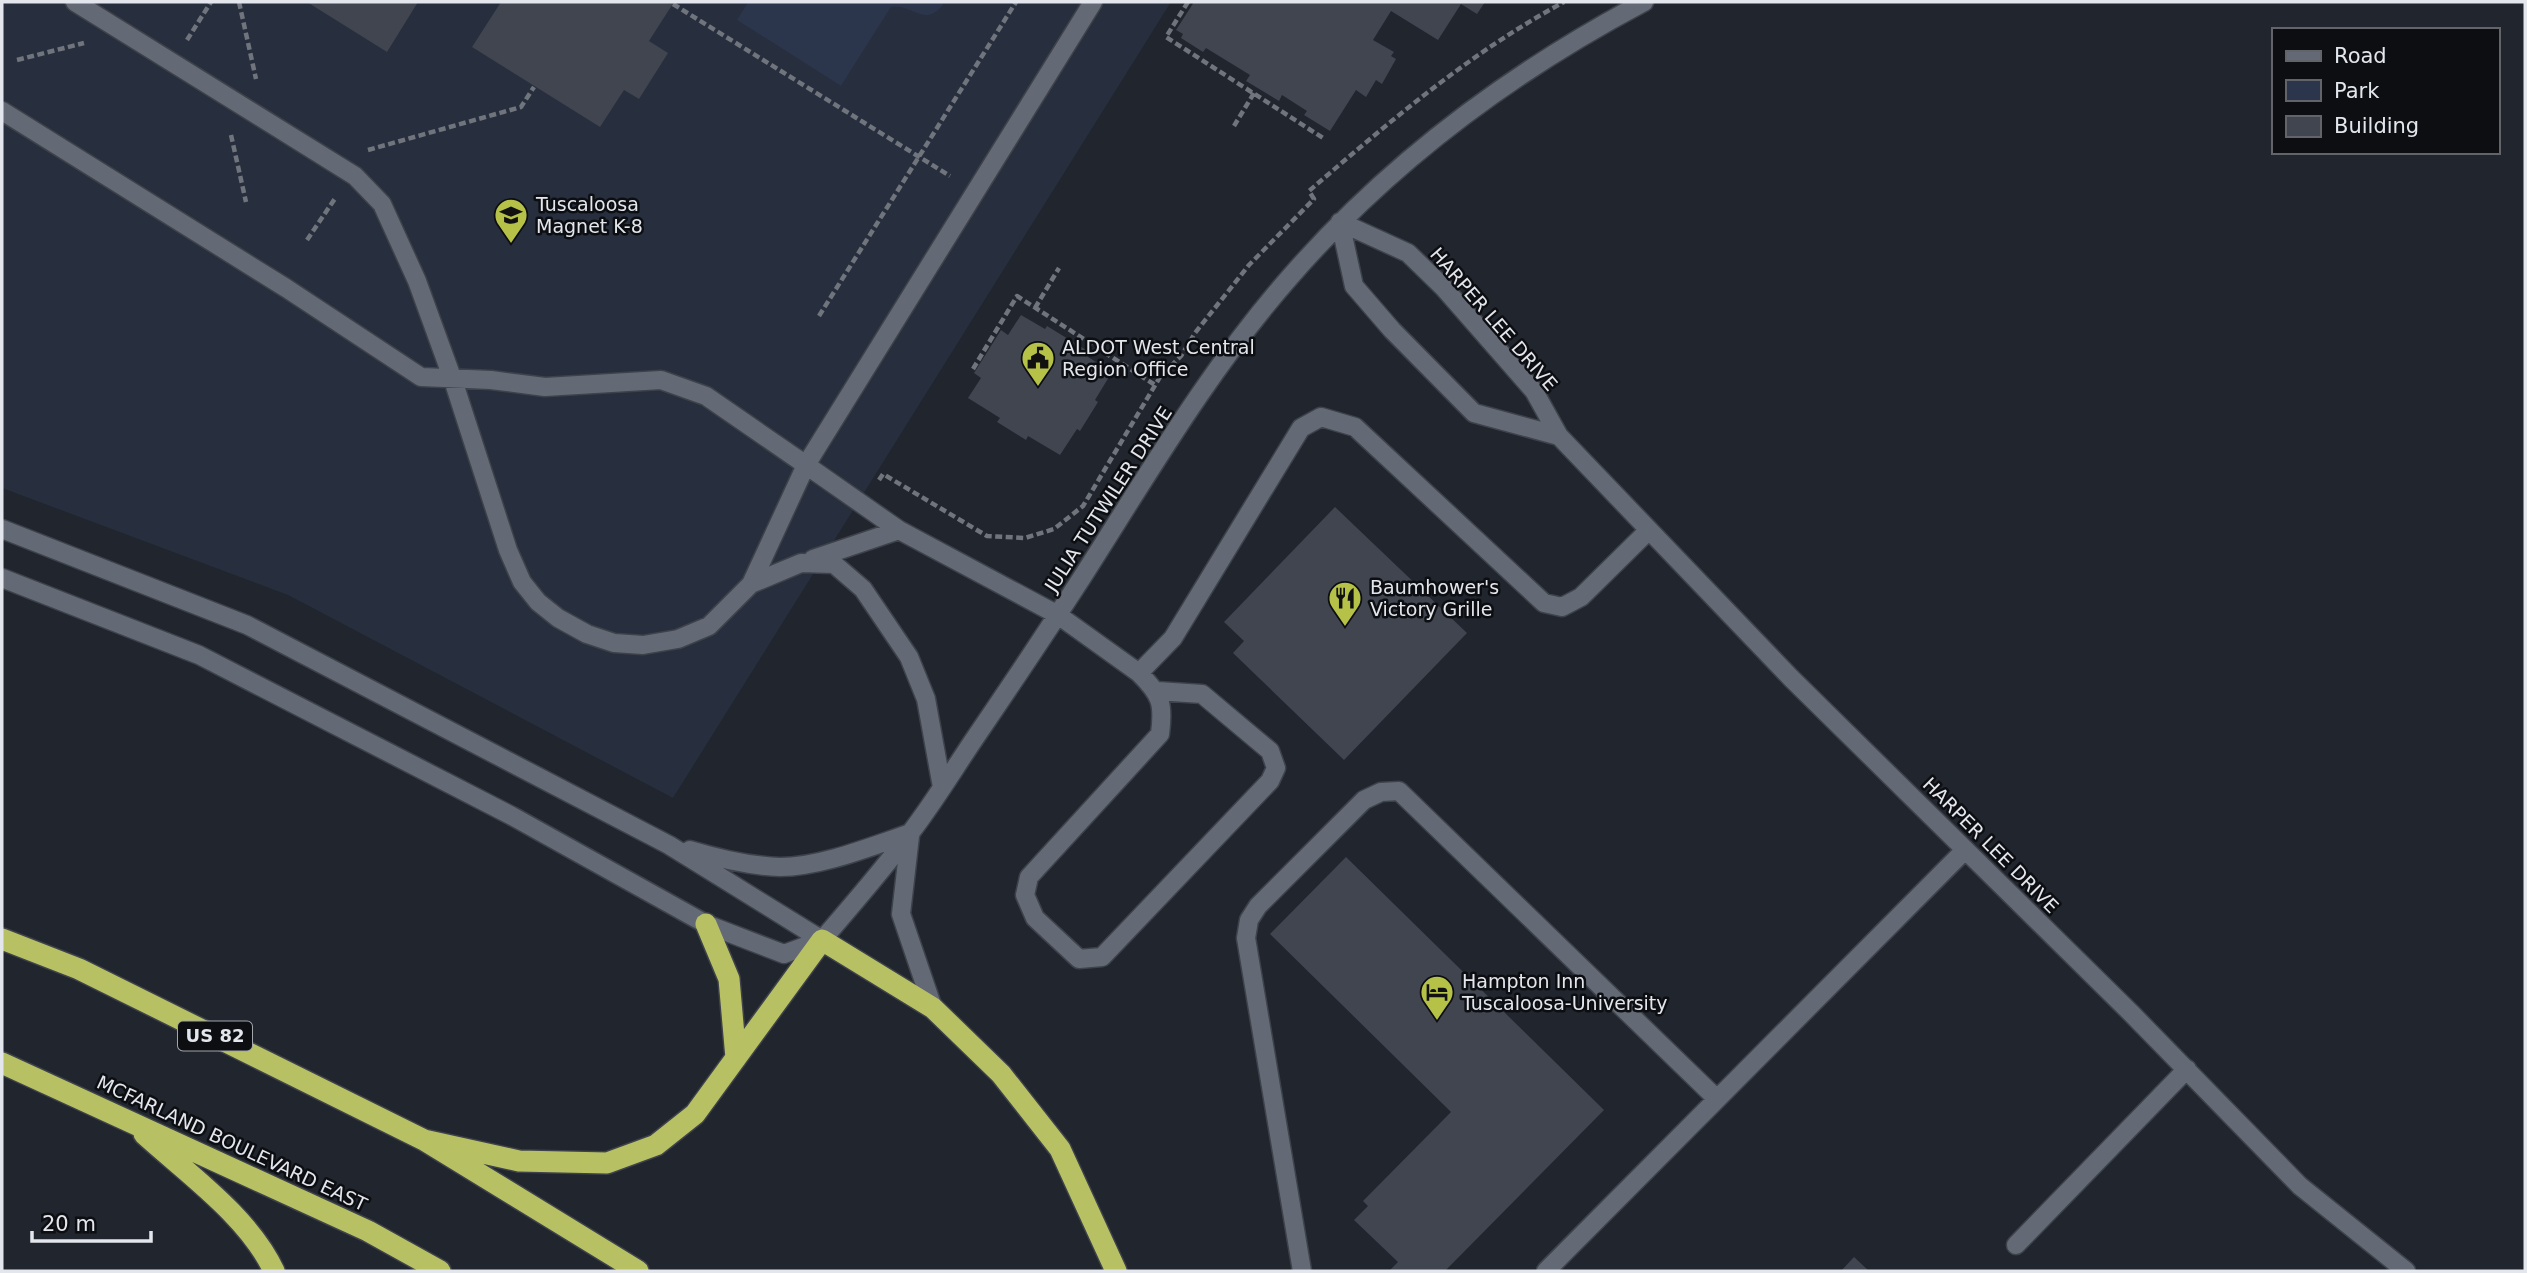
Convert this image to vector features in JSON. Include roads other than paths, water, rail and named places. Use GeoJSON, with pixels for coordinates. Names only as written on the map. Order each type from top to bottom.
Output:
{"type":"FeatureCollection","features":[{"type":"Feature","properties":{"kind":"highway"},"geometry":{"type":"LineString","coordinates":[[706,924],[729,979],[736,1058]]}},
{"type":"Feature","properties":{"kind":"highway","name":"US 82"},"geometry":{"type":"LineString","coordinates":[[2,939],[79,969],[424,1140],[638,1271]]}},
{"type":"Feature","properties":{"kind":"highway"},"geometry":{"type":"LineString","coordinates":[[424,1140],[519,1161],[607,1163],[656,1145],[695,1114],[822,940],[933,1008],[1001,1074],[1060,1149],[1116,1271]]}},
{"type":"Feature","properties":{"kind":"highway","name":"MCFARLAND BOULEVARD EAST"},"geometry":{"type":"LineString","coordinates":[[2,1063],[368,1231],[440,1271]]}},
{"type":"Feature","properties":{"kind":"highway"},"geometry":{"type":"LineString","coordinates":[[127,1119],[231,1212],[264,1250],[274,1271]]}},
{"type":"Feature","properties":{"kind":"street"},"geometry":{"type":"LineString","coordinates":[[75,2],[355,176],[382,204],[417,281],[453,380],[508,550],[522,582],[538,602],[558,618],[587,634],[614,643],[643,645],[678,639],[709,626],[751,584],[806,465],[1093,2]]}},
{"type":"Feature","properties":{"kind":"street","name":"JULIA TUTWILER DRIVE"},"geometry":{"type":"LineString","coordinates":[[822,940],[911,833],[1058,615],[1198,397],[1242,336],[1289,278],[1340,222],[1401,166],[1498,89],[1556,51],[1644,2]]}},
{"type":"Feature","properties":{"kind":"street"},"geometry":{"type":"LineString","coordinates":[[2,111],[286,288],[421,377],[491,380],[545,387],[661,380],[706,396],[900,530],[1058,615],[1139,673],[1157,691],[1162,715],[1160,734],[1029,877],[1025,895],[1035,918],[1079,959],[1102,957],[1270,781],[1276,768],[1270,751],[1202,694],[1157,691]]}},
{"type":"Feature","properties":{"kind":"street"},"geometry":{"type":"LineString","coordinates":[[1340,222],[1354,286],[1392,330],[1474,413],[1559,436]]}},
{"type":"Feature","properties":{"kind":"street","name":"HARPER LEE DRIVE"},"geometry":{"type":"LineString","coordinates":[[1340,222],[1408,253],[1444,288],[1534,391],[1559,436],[1791,678],[2187,1069],[2300,1186],[2406,1271]]}},
{"type":"Feature","properties":{"kind":"street"},"geometry":{"type":"LineString","coordinates":[[1139,673],[1173,638],[1301,428],[1321,417],[1355,427],[1544,603],[1562,607],[1581,597],[1649,530]]}},
{"type":"Feature","properties":{"kind":"street"},"geometry":{"type":"LineString","coordinates":[[2,529],[247,625],[668,845],[822,940]]}},
{"type":"Feature","properties":{"kind":"street"},"geometry":{"type":"LineString","coordinates":[[751,584],[801,563],[900,530]]}},
{"type":"Feature","properties":{"kind":"street"},"geometry":{"type":"LineString","coordinates":[[801,563],[834,564],[863,589],[909,657],[929,707],[942,788]]}},
{"type":"Feature","properties":{"kind":"street"},"geometry":{"type":"LineString","coordinates":[[2,578],[199,655],[512,816],[706,924],[784,954],[822,940]]}},
{"type":"Feature","properties":{"kind":"street"},"geometry":{"type":"LineString","coordinates":[[1302,1271],[1247,938],[1249,920],[1258,906],[1364,800],[1381,792],[1399,791],[1717,1099]]}},
{"type":"Feature","properties":{"kind":"street"},"geometry":{"type":"LineString","coordinates":[[668,845],[734,863],[783,867],[834,858],[911,833],[901,914],[933,1008]]}},
{"type":"Feature","properties":{"kind":"street"},"geometry":{"type":"LineString","coordinates":[[1546,1271],[1965,850]]}},
{"type":"Feature","properties":{"kind":"street"},"geometry":{"type":"LineString","coordinates":[[2016,1245],[2187,1069]]}},
{"type":"Feature","properties":{"kind":"place","name":"Tuscaloosa Magnet K-8"},"geometry":{"type":"Point","coordinates":[511,245]}},
{"type":"Feature","properties":{"kind":"place","name":"ALDOT West Central Region Office"},"geometry":{"type":"Point","coordinates":[1038,388]}},
{"type":"Feature","properties":{"kind":"place","name":"Baumhower's Victory Grille"},"geometry":{"type":"Point","coordinates":[1345,628]}},
{"type":"Feature","properties":{"kind":"place","name":"Hampton Inn Tuscaloosa-University"},"geometry":{"type":"Point","coordinates":[1437,1022]}}]}
